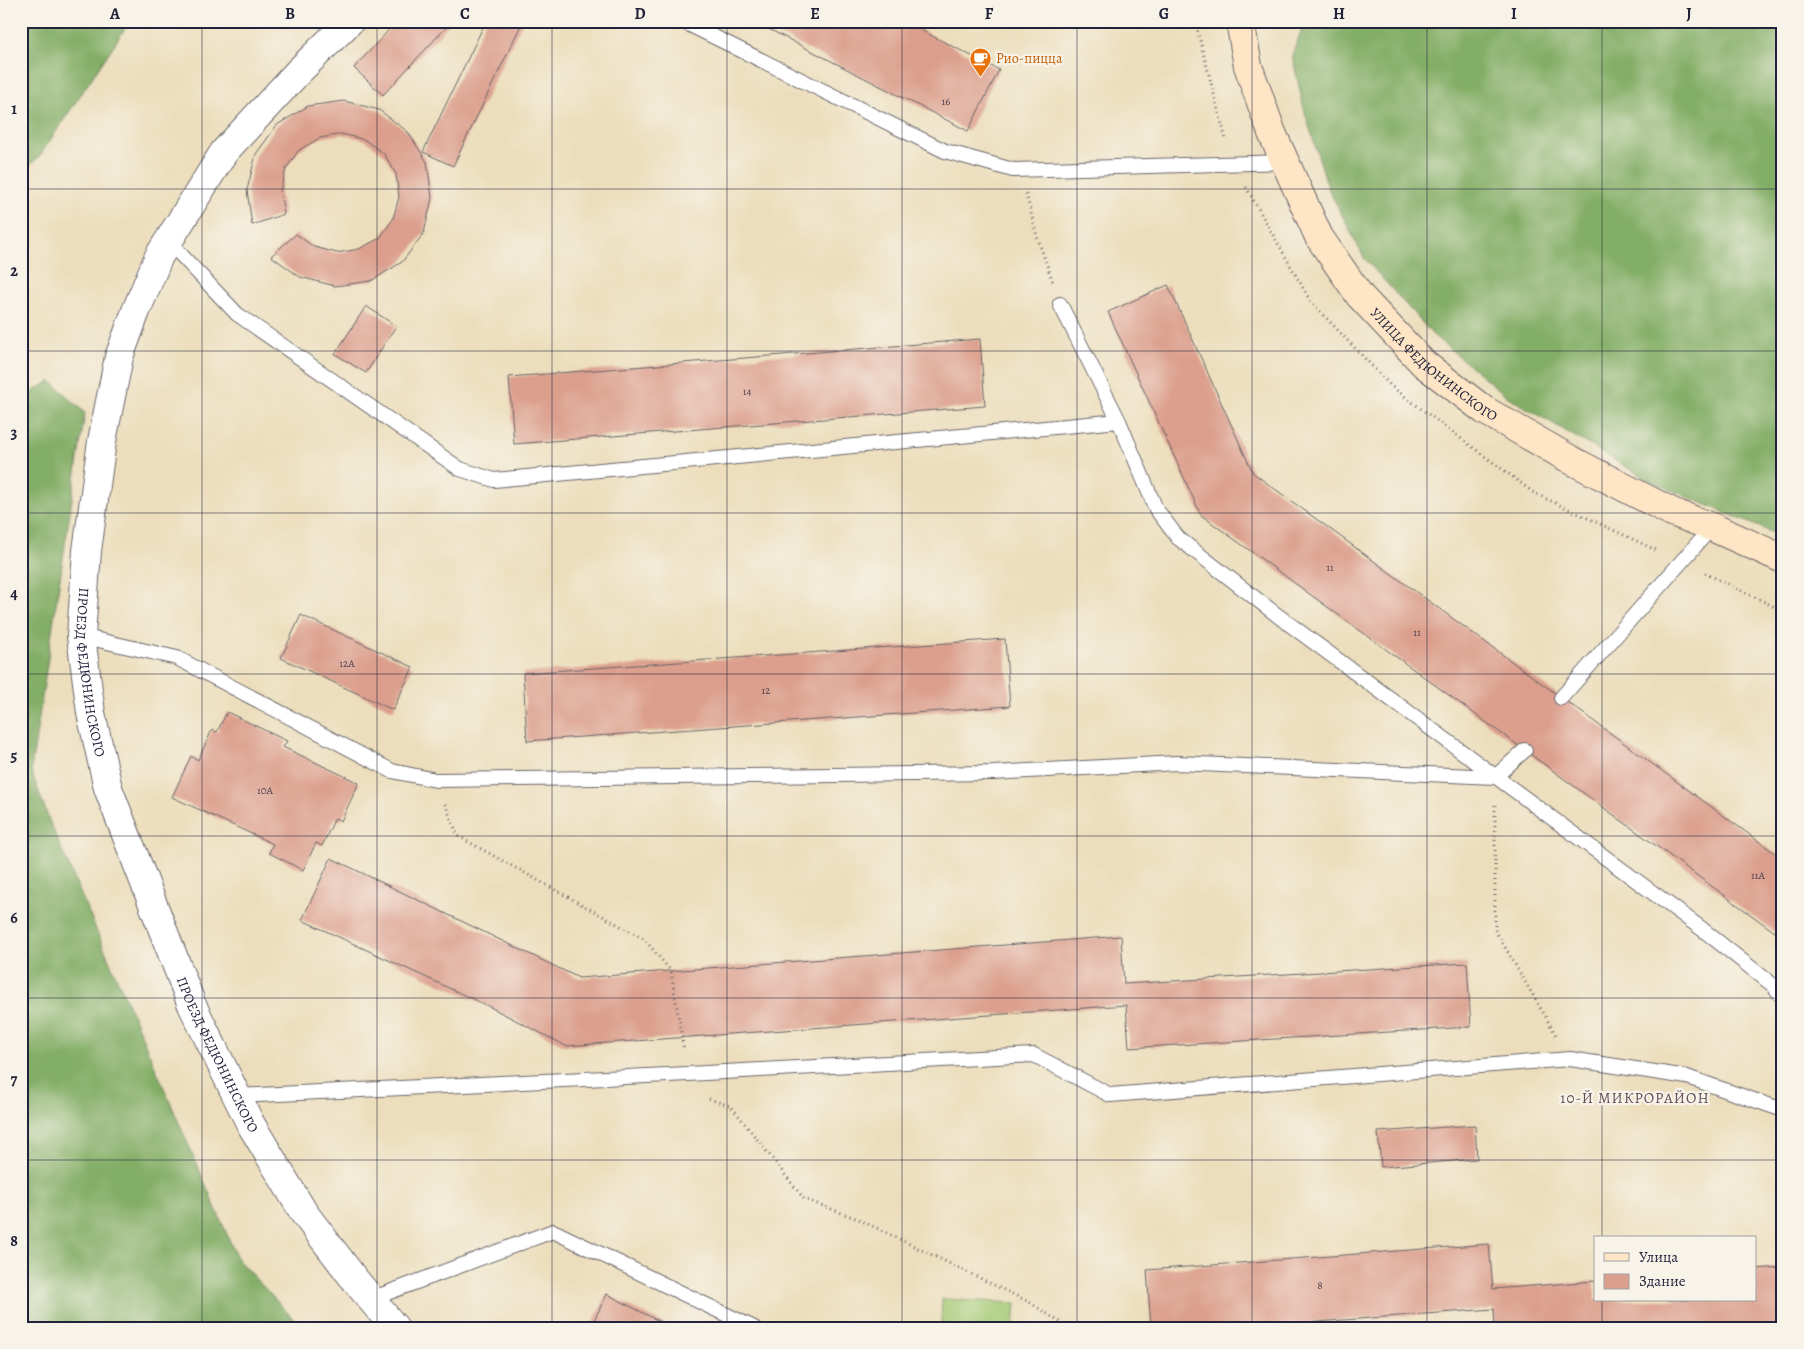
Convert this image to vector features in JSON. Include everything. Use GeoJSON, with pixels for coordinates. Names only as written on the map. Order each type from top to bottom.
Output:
{"type":"FeatureCollection","features":[{"type":"Feature","properties":{"kind":"street","name":"ПРОЕЗД ФЕДЮНИНСКОГО"},"geometry":{"type":"LineString","coordinates":[[350,21],[298,72],[224,152],[159,256],[119,357],[102,441],[87,551],[81,636],[91,713],[108,788],[192,1005],[250,1124],[304,1213],[395,1328]]}},
{"type":"Feature","properties":{"kind":"street","name":"УЛИЦА ФЕДЮНИНСКОГО"},"geometry":{"type":"LineString","coordinates":[[1240,21],[1248,66],[1272,133],[1319,237],[1360,296],[1424,364],[1484,410],[1548,447],[1672,512],[1783,559]]}},
{"type":"Feature","properties":{"kind":"lane"},"geometry":{"type":"LineString","coordinates":[[682,21],[945,151],[1013,170],[1286,162]]}},
{"type":"Feature","properties":{"kind":"lane"},"geometry":{"type":"LineString","coordinates":[[168,241],[237,314],[460,469],[494,480],[1119,421]]}},
{"type":"Feature","properties":{"kind":"lane"},"geometry":{"type":"LineString","coordinates":[[1060,304],[1119,421],[1156,509],[1178,538],[1277,615],[1702,929],[1774,986],[1783,998]]}},
{"type":"Feature","properties":{"kind":"lane"},"geometry":{"type":"LineString","coordinates":[[1561,698],[1712,528]]}},
{"type":"Feature","properties":{"kind":"lane"},"geometry":{"type":"LineString","coordinates":[[81,636],[177,658],[392,771],[436,780],[993,773],[1177,763],[1495,777],[1524,750]]}},
{"type":"Feature","properties":{"kind":"lane"},"geometry":{"type":"LineString","coordinates":[[236,1096],[678,1075],[1034,1055],[1110,1095],[1570,1059],[1687,1077],[1783,1110]]}},
{"type":"Feature","properties":{"kind":"lane"},"geometry":{"type":"LineString","coordinates":[[371,1299],[553,1230],[754,1328]]}},
{"type":"Feature","properties":{"kind":"path"},"geometry":{"type":"LineString","coordinates":[[1024,186],[1038,240],[1054,287]]}},
{"type":"Feature","properties":{"kind":"path"},"geometry":{"type":"LineString","coordinates":[[1495,777],[1495,930],[1570,1059]]}},
{"type":"Feature","properties":{"kind":"green space"},"geometry":{"type":"Polygon","coordinates":[[[21,21],[130,21],[39,157],[21,173],[21,21]]]}},
{"type":"Feature","properties":{"kind":"green space"},"geometry":{"type":"Polygon","coordinates":[[[1305,21],[1783,21],[1783,537],[1650,481],[1508,397],[1433,335],[1364,258],[1328,188],[1304,109],[1292,55],[1305,21]]]}},
{"type":"Feature","properties":{"kind":"green space"},"geometry":{"type":"Polygon","coordinates":[[[51,381],[85,413],[31,770],[49,820],[238,1260],[302,1328],[21,1328],[21,398],[51,381]]]}},
{"type":"Feature","properties":{"kind":"green space"},"geometry":{"type":"Polygon","coordinates":[[[942,1299],[1016,1303],[1014,1328],[941,1328],[942,1299]]]}},
{"type":"Feature","properties":{"kind":"building"},"geometry":{"type":"Polygon","coordinates":[[[397,21],[452,21],[383,95],[354,68],[397,21]]]}},
{"type":"Feature","properties":{"kind":"building"},"geometry":{"type":"Polygon","coordinates":[[[486,21],[523,21],[453,166],[423,152],[486,21]]]}},
{"type":"Feature","properties":{"kind":"building"},"geometry":{"type":"Polygon","coordinates":[[[753,21],[903,21],[999,70],[968,131],[753,21]]]}},
{"type":"Feature","properties":{"kind":"building"},"geometry":{"type":"Polygon","coordinates":[[[344,101],[379,110],[408,132],[427,162],[432,198],[424,233],[402,262],[371,281],[335,286],[300,277],[271,256],[296,234],[314,247],[337,253],[359,249],[380,238],[393,219],[399,197],[396,174],[384,154],[365,140],[342,134],[320,138],[299,150],[286,169],[280,191],[284,214],[252,225],[247,190],[256,154],[277,125],[308,106],[344,101]]]}},
{"type":"Feature","properties":{"kind":"building"},"geometry":{"type":"Polygon","coordinates":[[[1168,285],[1253,473],[1783,859],[1783,938],[1201,515],[1108,312],[1168,285]]]}},
{"type":"Feature","properties":{"kind":"building"},"geometry":{"type":"Polygon","coordinates":[[[366,306],[396,326],[366,373],[335,354],[366,306]]]}},
{"type":"Feature","properties":{"kind":"building"},"geometry":{"type":"Polygon","coordinates":[[[980,339],[985,406],[514,444],[509,377],[980,339]]]}},
{"type":"Feature","properties":{"kind":"building"},"geometry":{"type":"Polygon","coordinates":[[[301,615],[413,667],[393,710],[281,658],[301,615]]]}},
{"type":"Feature","properties":{"kind":"building"},"geometry":{"type":"Polygon","coordinates":[[[1005,639],[1010,706],[527,741],[523,673],[1005,639]]]}},
{"type":"Feature","properties":{"kind":"building"},"geometry":{"type":"Polygon","coordinates":[[[227,712],[287,741],[283,747],[359,783],[341,821],[335,818],[322,846],[316,843],[303,870],[269,853],[273,844],[172,797],[191,756],[198,760],[212,730],[217,732],[227,712]]]}},
{"type":"Feature","properties":{"kind":"building"},"geometry":{"type":"Polygon","coordinates":[[[331,858],[579,978],[1121,936],[1124,984],[1467,963],[1471,1027],[1129,1048],[1126,1005],[566,1046],[490,1007],[302,920],[331,858]]]}},
{"type":"Feature","properties":{"kind":"building"},"geometry":{"type":"Polygon","coordinates":[[[1475,1125],[1477,1159],[1381,1167],[1378,1132],[1475,1125]]]}},
{"type":"Feature","properties":{"kind":"building"},"geometry":{"type":"Polygon","coordinates":[[[1489,1244],[1493,1289],[1594,1281],[1594,1302],[1756,1302],[1756,1269],[1783,1267],[1783,1328],[1495,1328],[1494,1309],[1235,1328],[1151,1328],[1147,1270],[1489,1244]]]}},
{"type":"Feature","properties":{"kind":"building"},"geometry":{"type":"Polygon","coordinates":[[[607,1294],[672,1328],[590,1328],[607,1294]]]}},
{"type":"Feature","properties":{"kind":"place","name":"Рио-пицца"},"geometry":{"type":"Point","coordinates":[980,77]}},
{"type":"Feature","properties":{"kind":"district","name":"10-Й МИКРОРАЙОН"},"geometry":{"type":"Point","coordinates":[1635,1098]}}]}
